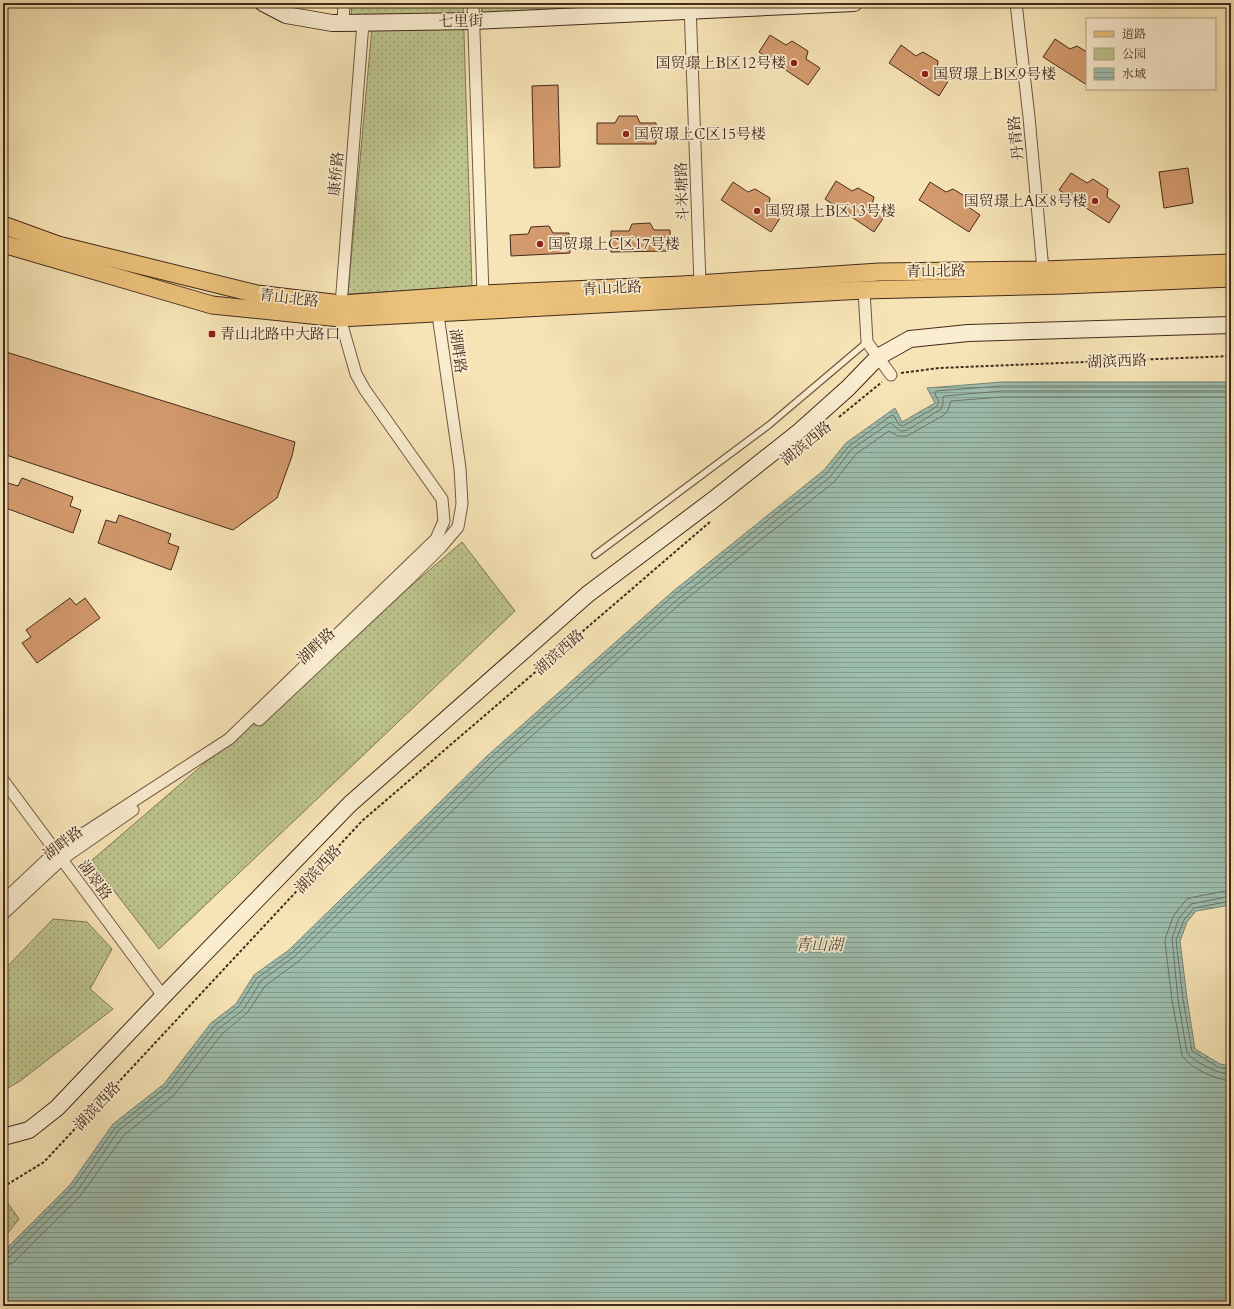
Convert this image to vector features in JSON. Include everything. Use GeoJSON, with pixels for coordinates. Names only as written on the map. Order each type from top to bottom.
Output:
{"type":"FeatureCollection","features":[{"type":"Feature","properties":{"kind":"main road","name":"青山北路"},"geometry":{"type":"LineString","coordinates":[[3,225],[58,245],[341,316]]}},
{"type":"Feature","properties":{"kind":"main road","name":"青山北路"},"geometry":{"type":"LineString","coordinates":[[3,244],[212,305],[341,316],[436,306],[1231,278]]}},
{"type":"Feature","properties":{"kind":"main road","name":"青山北路"},"geometry":{"type":"LineString","coordinates":[[436,306],[483,294],[700,284],[879,272],[1044,270],[1231,264]]}},
{"type":"Feature","properties":{"kind":"street","name":"七里街"},"geometry":{"type":"LineString","coordinates":[[263,3],[286,15],[338,23],[474,21],[690,7],[854,3]]}},
{"type":"Feature","properties":{"kind":"street"},"geometry":{"type":"LineString","coordinates":[[338,23],[344,3]]}},
{"type":"Feature","properties":{"kind":"street"},"geometry":{"type":"LineString","coordinates":[[473,3],[483,294]]}},
{"type":"Feature","properties":{"kind":"street","name":"丹青路"},"geometry":{"type":"LineString","coordinates":[[1016,3],[1044,270]]}},
{"type":"Feature","properties":{"kind":"street","name":"斗米塘路"},"geometry":{"type":"LineString","coordinates":[[690,7],[700,284]]}},
{"type":"Feature","properties":{"kind":"street","name":"康桥路"},"geometry":{"type":"LineString","coordinates":[[341,316],[363,23]]}},
{"type":"Feature","properties":{"kind":"street"},"geometry":{"type":"LineString","coordinates":[[864,290],[867,342],[891,374]]}},
{"type":"Feature","properties":{"kind":"street","name":"湖畔路"},"geometry":{"type":"LineString","coordinates":[[3,914],[58,856],[233,746],[442,547],[458,527],[462,504],[460,468],[436,306]]}},
{"type":"Feature","properties":{"kind":"street","name":"湖畔路"},"geometry":{"type":"LineString","coordinates":[[3,901],[58,856],[229,739],[436,539],[444,522],[442,500],[364,390],[356,374],[341,316]]}},
{"type":"Feature","properties":{"kind":"street","name":"湖滨西路"},"geometry":{"type":"LineString","coordinates":[[3,1137],[29,1130],[57,1108],[163,996],[350,804],[588,594],[713,500],[800,431],[848,388],[878,357],[910,339],[968,333],[1231,325]]}},
{"type":"Feature","properties":{"kind":"street","name":"湖翠路"},"geometry":{"type":"LineString","coordinates":[[3,780],[163,996]]}},
{"type":"Feature","properties":{"kind":"lane"},"geometry":{"type":"LineString","coordinates":[[595,555],[769,425],[867,342]]}},
{"type":"Feature","properties":{"kind":"path","name":"湖滨西路"},"geometry":{"type":"LineString","coordinates":[[836,419],[891,374],[939,368],[1231,356]]}},
{"type":"Feature","properties":{"kind":"path","name":"湖滨西路"},"geometry":{"type":"LineString","coordinates":[[3,1187],[44,1162],[362,822],[714,518]]}},
{"type":"Feature","properties":{"kind":"green space"},"geometry":{"type":"Polygon","coordinates":[[[352,3],[463,3],[472,287],[348,294],[373,16],[351,17],[352,3]]]}},
{"type":"Feature","properties":{"kind":"green space"},"geometry":{"type":"Polygon","coordinates":[[[481,3],[683,3],[482,13],[481,3]]]}},
{"type":"Feature","properties":{"kind":"green space"},"geometry":{"type":"Polygon","coordinates":[[[462,542],[515,611],[159,949],[91,861],[462,542]]]}},
{"type":"Feature","properties":{"kind":"green space"},"geometry":{"type":"Polygon","coordinates":[[[53,919],[87,922],[112,949],[90,989],[113,1009],[20,1081],[3,1091],[3,971],[53,919]]]}},
{"type":"Feature","properties":{"kind":"green space"},"geometry":{"type":"Polygon","coordinates":[[[4,1198],[19,1219],[3,1239],[3,1199],[4,1198]]]}},
{"type":"Feature","properties":{"kind":"water","name":"青山湖"},"geometry":{"type":"Polygon","coordinates":[[[1002,382],[1231,382],[1231,905],[1196,911],[1187,922],[1180,941],[1195,1049],[1220,1064],[1231,1066],[1231,1306],[3,1306],[3,1252],[70,1185],[113,1124],[164,1084],[211,1023],[236,1004],[254,975],[289,950],[487,756],[671,593],[824,470],[846,443],[895,408],[902,422],[935,403],[927,388],[1002,382]]]}},
{"type":"Feature","properties":{"kind":"building","name":"国贸璟上B区12号楼"},"geometry":{"type":"Polygon","coordinates":[[[770,35],[786,45],[792,41],[808,51],[806,59],[820,68],[808,85],[759,52],[770,35]]]}},
{"type":"Feature","properties":{"kind":"building"},"geometry":{"type":"Polygon","coordinates":[[[1055,39],[1070,49],[1077,46],[1086,51],[1086,84],[1043,57],[1055,39]]]}},
{"type":"Feature","properties":{"kind":"building","name":"国贸璟上B区9号楼"},"geometry":{"type":"Polygon","coordinates":[[[901,45],[916,56],[923,52],[938,61],[937,70],[950,78],[939,96],[889,63],[901,45]]]}},
{"type":"Feature","properties":{"kind":"building"},"geometry":{"type":"Polygon","coordinates":[[[558,85],[560,167],[534,168],[532,86],[558,85]]]}},
{"type":"Feature","properties":{"kind":"building","name":"国贸璟上C区15号楼"},"geometry":{"type":"Polygon","coordinates":[[[619,116],[637,116],[640,123],[656,123],[656,144],[597,144],[597,123],[615,123],[619,116]]]}},
{"type":"Feature","properties":{"kind":"building"},"geometry":{"type":"Polygon","coordinates":[[[1188,168],[1193,203],[1164,208],[1159,172],[1188,168]]]}},
{"type":"Feature","properties":{"kind":"building","name":"国贸璟上A区8号楼"},"geometry":{"type":"Polygon","coordinates":[[[1071,173],[1087,183],[1093,179],[1108,189],[1107,197],[1120,206],[1109,223],[1059,190],[1071,173]]]}},
{"type":"Feature","properties":{"kind":"building"},"geometry":{"type":"Polygon","coordinates":[[[836,181],[852,191],[858,188],[874,197],[872,205],[886,214],[874,232],[825,199],[836,181]]]}},
{"type":"Feature","properties":{"kind":"building","name":"国贸璟上B区13号楼"},"geometry":{"type":"Polygon","coordinates":[[[733,182],[748,192],[755,189],[770,198],[769,206],[782,215],[771,232],[721,200],[733,182]]]}},
{"type":"Feature","properties":{"kind":"building"},"geometry":{"type":"Polygon","coordinates":[[[930,182],[946,192],[953,189],[968,198],[967,206],[980,215],[969,232],[919,200],[930,182]]]}},
{"type":"Feature","properties":{"kind":"building"},"geometry":{"type":"Polygon","coordinates":[[[650,223],[654,230],[670,230],[670,251],[611,252],[611,231],[629,231],[632,224],[650,223]]]}},
{"type":"Feature","properties":{"kind":"building","name":"国贸璟上C区17号楼"},"geometry":{"type":"Polygon","coordinates":[[[549,226],[553,233],[569,233],[570,253],[511,256],[510,235],[528,234],[531,227],[549,226]]]}},
{"type":"Feature","properties":{"kind":"building"},"geometry":{"type":"Polygon","coordinates":[[[3,351],[295,442],[292,456],[277,498],[233,530],[3,454],[3,351]]]}},
{"type":"Feature","properties":{"kind":"building"},"geometry":{"type":"Polygon","coordinates":[[[22,478],[73,497],[70,506],[81,510],[73,533],[3,507],[3,498],[8,483],[18,486],[22,478]]]}},
{"type":"Feature","properties":{"kind":"building"},"geometry":{"type":"Polygon","coordinates":[[[119,515],[171,534],[168,543],[179,547],[171,570],[98,543],[106,520],[116,523],[119,515]]]}},
{"type":"Feature","properties":{"kind":"building"},"geometry":{"type":"Polygon","coordinates":[[[70,598],[76,605],[85,598],[100,618],[37,663],[22,643],[31,637],[26,630],[70,598]]]}},
{"type":"Feature","properties":{"kind":"place","name":"国贸璟上B区12号楼"},"geometry":{"type":"Point","coordinates":[794,63]}},
{"type":"Feature","properties":{"kind":"place","name":"国贸璟上B区9号楼"},"geometry":{"type":"Point","coordinates":[925,74]}},
{"type":"Feature","properties":{"kind":"place","name":"国贸璟上C区15号楼"},"geometry":{"type":"Point","coordinates":[626,134]}},
{"type":"Feature","properties":{"kind":"place","name":"国贸璟上A区8号楼"},"geometry":{"type":"Point","coordinates":[1095,201]}},
{"type":"Feature","properties":{"kind":"place","name":"国贸璟上B区13号楼"},"geometry":{"type":"Point","coordinates":[757,211]}},
{"type":"Feature","properties":{"kind":"place","name":"国贸璟上C区17号楼"},"geometry":{"type":"Point","coordinates":[540,244]}},
{"type":"Feature","properties":{"kind":"place","name":"青山北路中大路口"},"geometry":{"type":"Point","coordinates":[212,334]}}]}
